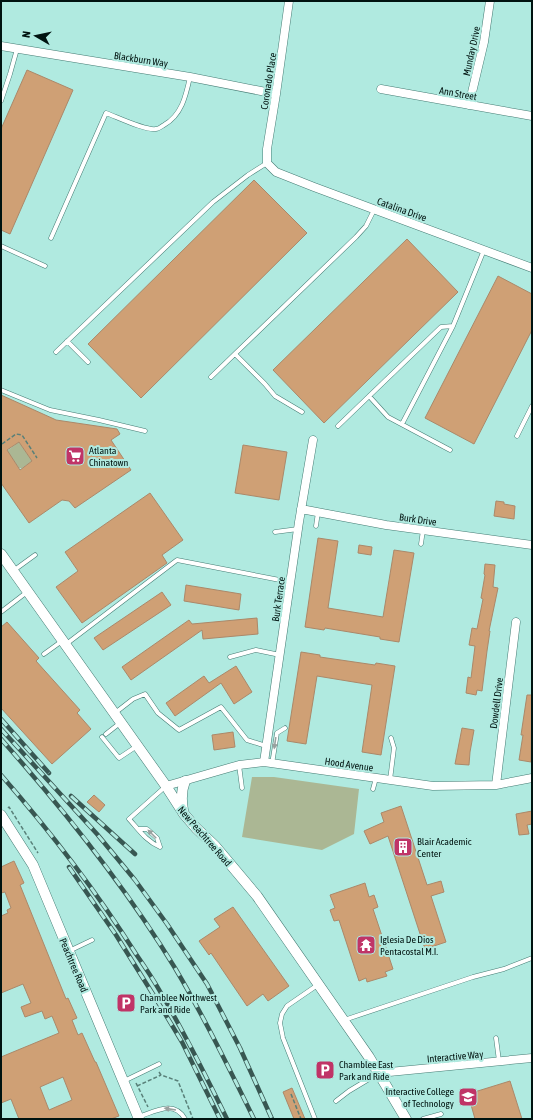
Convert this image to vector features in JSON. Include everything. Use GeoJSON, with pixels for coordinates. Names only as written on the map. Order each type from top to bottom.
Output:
{"type":"FeatureCollection","features":[{"type":"Feature","properties":{"kind":"street","name":"Coronado Place"},"geometry":{"type":"LineString","coordinates":[[267,163],[267,149],[289,1]]}},
{"type":"Feature","properties":{"kind":"street","name":"Munday Drive"},"geometry":{"type":"LineString","coordinates":[[469,105],[484,42],[490,1]]}},
{"type":"Feature","properties":{"kind":"street","name":"Blackburn Way"},"geometry":{"type":"LineString","coordinates":[[1,46],[190,77],[276,94]]}},
{"type":"Feature","properties":{"kind":"street","name":"Ann Street"},"geometry":{"type":"LineString","coordinates":[[381,89],[532,116]]}},
{"type":"Feature","properties":{"kind":"street","name":"Catalina Drive"},"geometry":{"type":"LineString","coordinates":[[267,163],[276,172],[532,268]]}},
{"type":"Feature","properties":{"kind":"street","name":"Burk Terrace"},"geometry":{"type":"LineString","coordinates":[[264,762],[301,509],[313,440]]}},
{"type":"Feature","properties":{"kind":"street","name":"Burk Drive"},"geometry":{"type":"LineString","coordinates":[[301,509],[386,525],[532,545]]}},
{"type":"Feature","properties":{"kind":"street","name":"New Peachtree Road"},"geometry":{"type":"LineString","coordinates":[[1,555],[138,746],[184,814],[215,846],[257,896],[344,1020],[379,1073],[406,1119]]}},
{"type":"Feature","properties":{"kind":"street","name":"Dowdell Drive"},"geometry":{"type":"LineString","coordinates":[[496,786],[516,622]]}},
{"type":"Feature","properties":{"kind":"street","name":"Hood Avenue"},"geometry":{"type":"LineString","coordinates":[[166,786],[238,765],[264,762],[433,786],[496,786],[532,778]]}},
{"type":"Feature","properties":{"kind":"street"},"geometry":{"type":"LineString","coordinates":[[184,781],[181,792],[181,801],[184,814]]}},
{"type":"Feature","properties":{"kind":"street","name":"Peachtree Road"},"geometry":{"type":"LineString","coordinates":[[1,815],[33,865],[139,1118]]}},
{"type":"Feature","properties":{"kind":"street","name":"Interactive Way"},"geometry":{"type":"LineString","coordinates":[[379,1073],[532,1058]]}},
{"type":"Feature","properties":{"kind":"lane"},"geometry":{"type":"LineString","coordinates":[[1,101],[17,49]]}},
{"type":"Feature","properties":{"kind":"lane"},"geometry":{"type":"LineString","coordinates":[[51,238],[106,112],[145,128],[156,129],[168,123],[177,114],[186,96],[190,77]]}},
{"type":"Feature","properties":{"kind":"lane"},"geometry":{"type":"LineString","coordinates":[[56,352],[213,202],[267,163]]}},
{"type":"Feature","properties":{"kind":"lane"},"geometry":{"type":"LineString","coordinates":[[211,376],[356,238],[366,226],[374,210]]}},
{"type":"Feature","properties":{"kind":"lane"},"geometry":{"type":"LineString","coordinates":[[1,246],[45,266]]}},
{"type":"Feature","properties":{"kind":"lane"},"geometry":{"type":"LineString","coordinates":[[402,424],[453,326],[484,250]]}},
{"type":"Feature","properties":{"kind":"lane"},"geometry":{"type":"LineString","coordinates":[[338,426],[441,327],[453,326]]}},
{"type":"Feature","properties":{"kind":"lane"},"geometry":{"type":"LineString","coordinates":[[67,341],[88,362]]}},
{"type":"Feature","properties":{"kind":"lane"},"geometry":{"type":"LineString","coordinates":[[234,354],[265,384],[275,396],[302,412]]}},
{"type":"Feature","properties":{"kind":"lane"},"geometry":{"type":"LineString","coordinates":[[1,390],[50,410],[145,431]]}},
{"type":"Feature","properties":{"kind":"lane"},"geometry":{"type":"LineString","coordinates":[[369,396],[388,417],[450,450]]}},
{"type":"Feature","properties":{"kind":"lane"},"geometry":{"type":"LineString","coordinates":[[517,436],[532,406]]}},
{"type":"Feature","properties":{"kind":"lane"},"geometry":{"type":"LineString","coordinates":[[316,526],[318,512]]}},
{"type":"Feature","properties":{"kind":"lane"},"geometry":{"type":"LineString","coordinates":[[275,532],[298,529]]}},
{"type":"Feature","properties":{"kind":"lane"},"geometry":{"type":"LineString","coordinates":[[421,544],[423,530]]}},
{"type":"Feature","properties":{"kind":"lane"},"geometry":{"type":"LineString","coordinates":[[13,571],[35,555]]}},
{"type":"Feature","properties":{"kind":"lane"},"geometry":{"type":"LineString","coordinates":[[44,654],[64,643],[177,560],[290,582]]}},
{"type":"Feature","properties":{"kind":"lane"},"geometry":{"type":"LineString","coordinates":[[1,612],[28,592]]}},
{"type":"Feature","properties":{"kind":"lane"},"geometry":{"type":"LineString","coordinates":[[230,657],[256,650],[280,655]]}},
{"type":"Feature","properties":{"kind":"lane"},"geometry":{"type":"LineString","coordinates":[[114,713],[133,699],[145,694],[158,712],[179,730],[221,707],[247,740],[266,746]]}},
{"type":"Feature","properties":{"kind":"lane"},"geometry":{"type":"LineString","coordinates":[[106,734],[120,722]]}},
{"type":"Feature","properties":{"kind":"lane"},"geometry":{"type":"LineString","coordinates":[[272,764],[276,733],[285,728]]}},
{"type":"Feature","properties":{"kind":"lane"},"geometry":{"type":"LineString","coordinates":[[102,737],[119,758],[138,746]]}},
{"type":"Feature","properties":{"kind":"lane"},"geometry":{"type":"LineString","coordinates":[[390,780],[394,748],[391,738]]}},
{"type":"Feature","properties":{"kind":"lane"},"geometry":{"type":"LineString","coordinates":[[238,765],[242,788]]}},
{"type":"Feature","properties":{"kind":"lane"},"geometry":{"type":"LineString","coordinates":[[373,789],[376,778]]}},
{"type":"Feature","properties":{"kind":"lane"},"geometry":{"type":"LineString","coordinates":[[138,829],[147,829],[157,838],[160,847],[152,844],[142,834],[138,829],[130,819],[166,786]]}},
{"type":"Feature","properties":{"kind":"lane"},"geometry":{"type":"LineString","coordinates":[[68,951],[92,940]]}},
{"type":"Feature","properties":{"kind":"lane"},"geometry":{"type":"LineString","coordinates":[[344,1020],[473,977],[504,969],[532,958]]}},
{"type":"Feature","properties":{"kind":"lane"},"geometry":{"type":"LineString","coordinates":[[315,1119],[283,1038],[280,1023],[286,1006],[319,984]]}},
{"type":"Feature","properties":{"kind":"lane"},"geometry":{"type":"LineString","coordinates":[[496,1038],[499,1062]]}},
{"type":"Feature","properties":{"kind":"lane"},"geometry":{"type":"LineString","coordinates":[[124,1081],[158,1066]]}},
{"type":"Feature","properties":{"kind":"lane"},"geometry":{"type":"LineString","coordinates":[[336,1101],[349,1091],[379,1073]]}},
{"type":"Feature","properties":{"kind":"lane"},"geometry":{"type":"LineString","coordinates":[[139,1118],[158,1109],[169,1108],[179,1112],[185,1119]]}},
{"type":"Feature","properties":{"kind":"lane"},"geometry":{"type":"LineString","coordinates":[[423,1119],[441,1114]]}},
{"type":"Feature","properties":{"kind":"path"},"geometry":{"type":"LineString","coordinates":[[2,444],[16,434],[22,435],[37,458]]}},
{"type":"Feature","properties":{"kind":"path"},"geometry":{"type":"LineString","coordinates":[[158,1066],[161,1075]]}},
{"type":"Feature","properties":{"kind":"path"},"geometry":{"type":"LineString","coordinates":[[137,1086],[161,1075],[178,1081],[193,1119]]}},
{"type":"Feature","properties":{"kind":"path"},"geometry":{"type":"LineString","coordinates":[[291,1094],[301,1119]]}},
{"type":"Feature","properties":{"kind":"green space"},"geometry":{"type":"Polygon","coordinates":[[[19,442],[32,461],[22,468],[19,468],[7,451],[19,442]]]}},
{"type":"Feature","properties":{"kind":"green space"},"geometry":{"type":"Polygon","coordinates":[[[252,777],[274,777],[359,789],[354,834],[322,850],[242,837],[252,777]]]}},
{"type":"Feature","properties":{"kind":"building"},"geometry":{"type":"Polygon","coordinates":[[[27,70],[73,90],[10,234],[1,230],[1,129],[27,70]]]}},
{"type":"Feature","properties":{"kind":"building"},"geometry":{"type":"Polygon","coordinates":[[[254,180],[307,233],[141,398],[88,344],[254,180]]]}},
{"type":"Feature","properties":{"kind":"building"},"geometry":{"type":"Polygon","coordinates":[[[407,239],[458,292],[324,423],[273,370],[407,239]]]}},
{"type":"Feature","properties":{"kind":"building"},"geometry":{"type":"Polygon","coordinates":[[[498,276],[532,294],[532,330],[474,444],[425,418],[498,276]]]}},
{"type":"Feature","properties":{"kind":"building","name":"Atlanta Chinatown"},"geometry":{"type":"Polygon","coordinates":[[[1,395],[56,420],[117,429],[120,434],[111,440],[131,470],[75,508],[69,501],[62,500],[29,523],[1,483],[1,395]],[[19,442],[7,450],[20,470],[32,461],[19,442]]]}},
{"type":"Feature","properties":{"kind":"building"},"geometry":{"type":"Polygon","coordinates":[[[243,445],[287,452],[279,500],[235,493],[243,445]]]}},
{"type":"Feature","properties":{"kind":"building"},"geometry":{"type":"Polygon","coordinates":[[[150,493],[183,540],[162,555],[167,563],[82,623],[56,587],[78,571],[65,552],[150,493]]]}},
{"type":"Feature","properties":{"kind":"building"},"geometry":{"type":"Polygon","coordinates":[[[496,501],[515,506],[514,519],[494,516],[496,501]]]}},
{"type":"Feature","properties":{"kind":"building"},"geometry":{"type":"Polygon","coordinates":[[[318,538],[338,541],[328,608],[383,617],[394,550],[414,553],[399,642],[380,639],[380,637],[325,628],[324,630],[305,627],[318,538]]]}},
{"type":"Feature","properties":{"kind":"building"},"geometry":{"type":"Polygon","coordinates":[[[359,545],[372,547],[371,555],[358,553],[359,545]]]}},
{"type":"Feature","properties":{"kind":"building"},"geometry":{"type":"Polygon","coordinates":[[[485,564],[495,565],[493,587],[498,588],[489,631],[482,691],[477,690],[476,695],[466,693],[468,677],[471,678],[475,646],[469,645],[472,628],[477,629],[483,599],[481,598],[485,575],[485,564]]]}},
{"type":"Feature","properties":{"kind":"building"},"geometry":{"type":"Polygon","coordinates":[[[186,585],[241,594],[239,610],[184,601],[186,585]]]}},
{"type":"Feature","properties":{"kind":"building"},"geometry":{"type":"Polygon","coordinates":[[[162,592],[171,605],[103,650],[94,638],[162,592]]]}},
{"type":"Feature","properties":{"kind":"building"},"geometry":{"type":"Polygon","coordinates":[[[257,618],[258,634],[203,639],[202,630],[131,680],[122,667],[189,620],[192,624],[257,618]]]}},
{"type":"Feature","properties":{"kind":"building"},"geometry":{"type":"Polygon","coordinates":[[[7,622],[39,658],[36,661],[80,710],[77,713],[91,729],[52,764],[1,708],[1,627],[7,622]]]}},
{"type":"Feature","properties":{"kind":"building"},"geometry":{"type":"Polygon","coordinates":[[[301,652],[320,655],[320,657],[375,665],[376,663],[395,666],[381,755],[362,752],[372,685],[317,676],[306,744],[287,741],[301,652]]]}},
{"type":"Feature","properties":{"kind":"building"},"geometry":{"type":"Polygon","coordinates":[[[236,666],[252,692],[234,704],[221,683],[175,716],[166,703],[204,676],[209,683],[236,666]]]}},
{"type":"Feature","properties":{"kind":"building"},"geometry":{"type":"Polygon","coordinates":[[[527,695],[532,695],[531,762],[519,760],[527,695]]]}},
{"type":"Feature","properties":{"kind":"building"},"geometry":{"type":"Polygon","coordinates":[[[462,728],[474,730],[469,765],[455,764],[462,728]]]}},
{"type":"Feature","properties":{"kind":"building"},"geometry":{"type":"Polygon","coordinates":[[[233,732],[235,747],[214,750],[212,735],[233,732]]]}},
{"type":"Feature","properties":{"kind":"building"},"geometry":{"type":"Polygon","coordinates":[[[94,795],[105,805],[99,812],[87,802],[94,795]]]}},
{"type":"Feature","properties":{"kind":"building","name":"Blair Academic Center"},"geometry":{"type":"Polygon","coordinates":[[[401,806],[427,885],[441,881],[444,892],[431,896],[446,942],[425,949],[388,836],[370,844],[364,831],[384,822],[381,813],[401,806]]]}},
{"type":"Feature","properties":{"kind":"building"},"geometry":{"type":"Polygon","coordinates":[[[532,811],[532,824],[527,825],[529,834],[519,835],[516,814],[532,811]]]}},
{"type":"Feature","properties":{"kind":"building"},"geometry":{"type":"Polygon","coordinates":[[[14,861],[24,883],[20,885],[66,999],[68,998],[77,1018],[72,1020],[78,1035],[82,1033],[119,1116],[111,1119],[19,1119],[11,1099],[1,1103],[1,1057],[59,1033],[52,1016],[45,1019],[42,1011],[25,1017],[21,1007],[31,1003],[23,984],[1,993],[1,916],[8,913],[7,910],[11,908],[5,892],[1,893],[1,867],[14,861]],[[63,1077],[40,1087],[49,1110],[72,1100],[63,1077]]]}},
{"type":"Feature","properties":{"kind":"building","name":"Iglesia De Dios Pentacostal M.I."},"geometry":{"type":"Polygon","coordinates":[[[365,883],[369,897],[374,895],[378,907],[373,909],[393,969],[385,972],[387,976],[367,982],[366,978],[359,981],[339,920],[334,921],[330,910],[335,908],[330,895],[365,883]]]}},
{"type":"Feature","properties":{"kind":"building"},"geometry":{"type":"Polygon","coordinates":[[[233,907],[289,986],[268,1001],[263,994],[247,1006],[211,953],[209,955],[199,941],[220,927],[214,919],[233,907]]]}},
{"type":"Feature","properties":{"kind":"building"},"geometry":{"type":"Polygon","coordinates":[[[510,1081],[522,1119],[475,1119],[468,1094],[510,1081]]]}},
{"type":"Feature","properties":{"kind":"building"},"geometry":{"type":"Polygon","coordinates":[[[292,1088],[305,1119],[294,1119],[283,1092],[292,1088]]]}},
{"type":"Feature","properties":{"kind":"railway"},"geometry":{"type":"LineString","coordinates":[[1,719],[49,773]]}},
{"type":"Feature","properties":{"kind":"railway"},"geometry":{"type":"LineString","coordinates":[[1,729],[97,834],[135,880],[167,924],[207,984],[240,1048],[272,1119]]}},
{"type":"Feature","properties":{"kind":"railway"},"geometry":{"type":"LineString","coordinates":[[1,739],[71,821],[115,878],[156,938],[196,1005],[254,1119]]}},
{"type":"Feature","properties":{"kind":"railway"},"geometry":{"type":"LineString","coordinates":[[1,775],[72,862],[105,907],[146,968],[178,1024],[227,1119]]}},
{"type":"Feature","properties":{"kind":"railway"},"geometry":{"type":"LineString","coordinates":[[71,796],[135,854]]}},
{"type":"Feature","properties":{"kind":"railway"},"geometry":{"type":"LineString","coordinates":[[69,867],[116,935],[182,1042],[220,1119]]}},
{"type":"Feature","properties":{"kind":"place","name":"Atlanta Chinatown"},"geometry":{"type":"Point","coordinates":[75,456]}},
{"type":"Feature","properties":{"kind":"place","name":"Blair Academic Center"},"geometry":{"type":"Point","coordinates":[403,847]}},
{"type":"Feature","properties":{"kind":"place","name":"Iglesia De Dios Pentacostal M.I."},"geometry":{"type":"Point","coordinates":[366,945]}},
{"type":"Feature","properties":{"kind":"place","name":"Chamblee Northwest Park and Ride"},"geometry":{"type":"Point","coordinates":[126,1003]}},
{"type":"Feature","properties":{"kind":"place","name":"Chamblee East Park and Ride"},"geometry":{"type":"Point","coordinates":[325,1070]}},
{"type":"Feature","properties":{"kind":"place","name":"Interactive College of Technology"},"geometry":{"type":"Point","coordinates":[468,1097]}}]}
